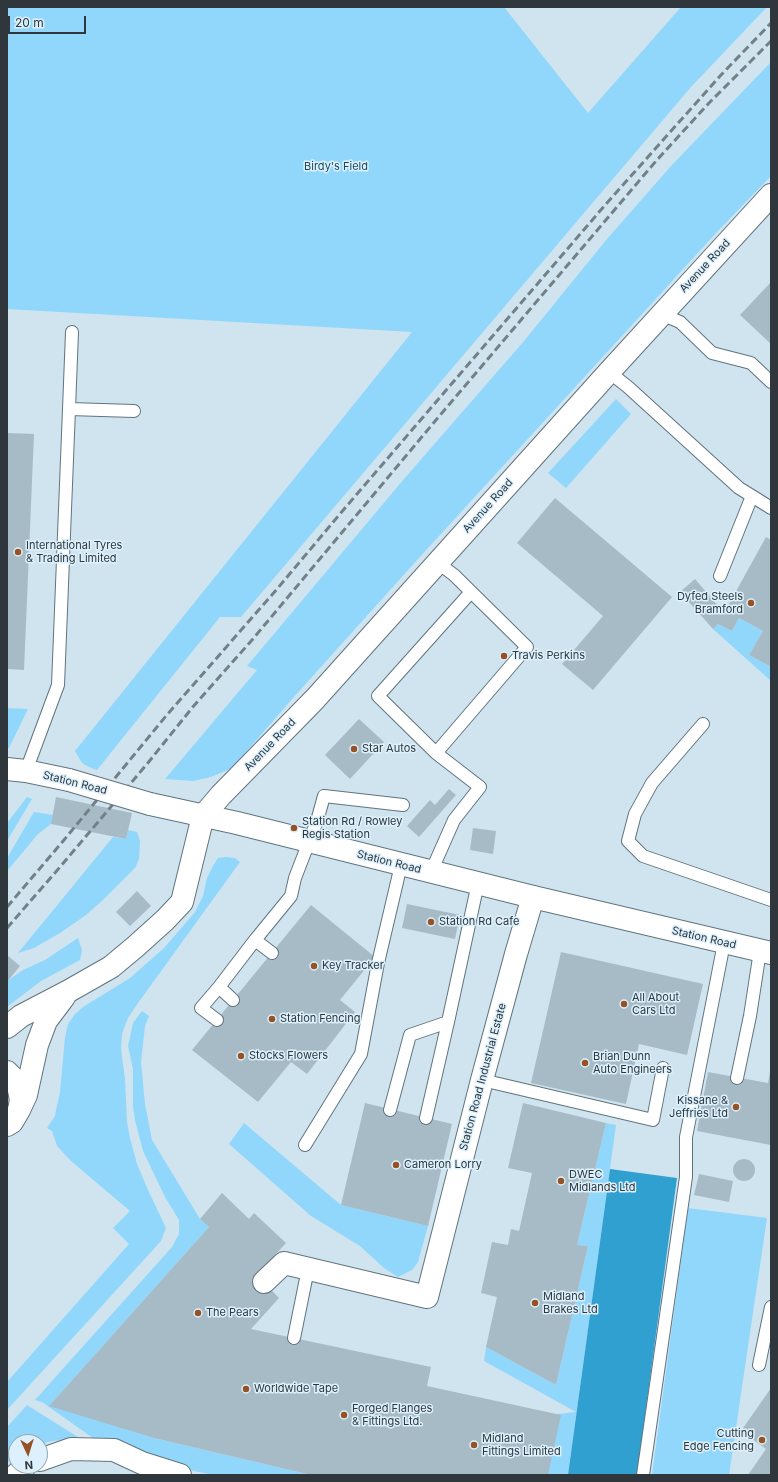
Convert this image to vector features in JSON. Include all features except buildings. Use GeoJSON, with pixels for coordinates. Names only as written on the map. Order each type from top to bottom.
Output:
{"type":"FeatureCollection","features":[{"type":"Feature","properties":{"kind":"street","name":"Avenue Road"},"geometry":{"type":"LineString","coordinates":[[203,816],[221,795],[315,699],[608,372],[771,195]]}},
{"type":"Feature","properties":{"kind":"street","name":"Station Road"},"geometry":{"type":"LineString","coordinates":[[16,770],[69,780],[150,804],[237,823],[401,865],[766,952]]}},
{"type":"Feature","properties":{"kind":"street"},"geometry":{"type":"LineString","coordinates":[[7,1027],[21,1016],[68,992],[111,967],[165,920],[182,902],[203,816]]}},
{"type":"Feature","properties":{"kind":"street","name":"Station Road Industrial Estate"},"geometry":{"type":"LineString","coordinates":[[264,1282],[284,1263],[427,1297],[482,1080],[533,897]]}},
{"type":"Feature","properties":{"kind":"street"},"geometry":{"type":"LineString","coordinates":[[13,1117],[26,1095],[37,1045],[46,1021],[68,992]]}},
{"type":"Feature","properties":{"kind":"street"},"geometry":{"type":"LineString","coordinates":[[7,1072],[15,1080],[21,1100],[13,1117]]}},
{"type":"Feature","properties":{"kind":"street"},"geometry":{"type":"LineString","coordinates":[[48,1457],[71,1449],[114,1450],[142,1463],[180,1475]]}},
{"type":"Feature","properties":{"kind":"lane"},"geometry":{"type":"LineString","coordinates":[[661,314],[680,322],[712,353],[751,363],[771,382]]}},
{"type":"Feature","properties":{"kind":"lane"},"geometry":{"type":"LineString","coordinates":[[16,770],[58,685],[72,332]]}},
{"type":"Feature","properties":{"kind":"lane"},"geometry":{"type":"LineString","coordinates":[[608,372],[628,387],[738,488],[771,508]]}},
{"type":"Feature","properties":{"kind":"lane"},"geometry":{"type":"LineString","coordinates":[[69,410],[134,412]]}},
{"type":"Feature","properties":{"kind":"lane"},"geometry":{"type":"LineString","coordinates":[[720,576],[752,496]]}},
{"type":"Feature","properties":{"kind":"lane"},"geometry":{"type":"LineString","coordinates":[[436,753],[527,647],[454,575],[438,563]]}},
{"type":"Feature","properties":{"kind":"lane"},"geometry":{"type":"LineString","coordinates":[[431,872],[454,820],[480,788],[436,753],[378,696],[471,592]]}},
{"type":"Feature","properties":{"kind":"lane"},"geometry":{"type":"LineString","coordinates":[[703,724],[652,783],[635,814],[628,841],[643,856],[771,900]]}},
{"type":"Feature","properties":{"kind":"lane"},"geometry":{"type":"LineString","coordinates":[[217,1020],[201,1008],[291,896],[294,878],[317,821],[324,796],[403,805]]}},
{"type":"Feature","properties":{"kind":"lane"},"geometry":{"type":"LineString","coordinates":[[305,1145],[361,1054],[378,963],[401,865]]}},
{"type":"Feature","properties":{"kind":"lane"},"geometry":{"type":"LineString","coordinates":[[426,1118],[478,883]]}},
{"type":"Feature","properties":{"kind":"lane"},"geometry":{"type":"LineString","coordinates":[[255,940],[272,953]]}},
{"type":"Feature","properties":{"kind":"lane"},"geometry":{"type":"LineString","coordinates":[[643,1475],[686,1177],[686,1137],[724,942]]}},
{"type":"Feature","properties":{"kind":"lane"},"geometry":{"type":"LineString","coordinates":[[737,1078],[750,1016],[766,952]]}},
{"type":"Feature","properties":{"kind":"lane"},"geometry":{"type":"LineString","coordinates":[[219,987],[233,1000]]}},
{"type":"Feature","properties":{"kind":"lane"},"geometry":{"type":"LineString","coordinates":[[390,1110],[410,1035],[448,1022]]}},
{"type":"Feature","properties":{"kind":"lane"},"geometry":{"type":"LineString","coordinates":[[482,1080],[653,1120],[663,1068]]}},
{"type":"Feature","properties":{"kind":"lane"},"geometry":{"type":"LineString","coordinates":[[294,1338],[308,1269]]}},
{"type":"Feature","properties":{"kind":"lane"},"geometry":{"type":"LineString","coordinates":[[759,1365],[771,1307]]}},
{"type":"Feature","properties":{"kind":"green space","name":"Birdy's Field"},"geometry":{"type":"Polygon","coordinates":[[[7,7],[504,7],[588,113],[681,7],[767,7],[691,87],[241,617],[220,617],[97,770],[82,763],[75,751],[412,332],[7,309],[7,7]]]}},
{"type":"Feature","properties":{"kind":"green space"},"geometry":{"type":"Polygon","coordinates":[[[771,62],[771,176],[717,232],[418,559],[232,768],[211,777],[193,781],[165,779],[257,670],[247,666],[404,479],[524,341],[607,239],[671,166],[771,62]]]}},
{"type":"Feature","properties":{"kind":"green space"},"geometry":{"type":"Polygon","coordinates":[[[616,399],[631,414],[566,488],[548,473],[616,399]]]}},
{"type":"Feature","properties":{"kind":"green space"},"geometry":{"type":"Polygon","coordinates":[[[739,618],[763,631],[749,655],[771,667],[771,681],[713,629],[718,624],[732,631],[739,618]]]}},
{"type":"Feature","properties":{"kind":"green space"},"geometry":{"type":"Polygon","coordinates":[[[7,708],[28,709],[9,748],[7,748],[7,708]]]}},
{"type":"Feature","properties":{"kind":"green space"},"geometry":{"type":"Polygon","coordinates":[[[27,797],[32,799],[7,841],[7,823],[27,797]]]}},
{"type":"Feature","properties":{"kind":"green space"},"geometry":{"type":"Polygon","coordinates":[[[34,812],[53,815],[51,824],[38,834],[7,871],[7,858],[34,812]]]}},
{"type":"Feature","properties":{"kind":"green space"},"geometry":{"type":"Polygon","coordinates":[[[128,830],[137,832],[140,841],[139,859],[135,868],[86,915],[60,933],[34,948],[18,953],[113,837],[126,839],[128,830]]]}},
{"type":"Feature","properties":{"kind":"green space"},"geometry":{"type":"Polygon","coordinates":[[[218,858],[235,858],[240,862],[138,1003],[128,1018],[122,1034],[121,1049],[125,1079],[127,1122],[130,1138],[137,1164],[166,1228],[161,1241],[7,1410],[7,1382],[129,1244],[113,1228],[130,1211],[71,1161],[57,1146],[52,1131],[47,1128],[55,1116],[60,1092],[65,1037],[68,1024],[75,1014],[83,1007],[130,978],[164,948],[195,912],[203,896],[207,878],[218,858]]]}},
{"type":"Feature","properties":{"kind":"green space"},"geometry":{"type":"Polygon","coordinates":[[[78,938],[82,950],[80,960],[41,981],[7,1007],[7,981],[23,970],[45,960],[78,938]]]}},
{"type":"Feature","properties":{"kind":"green space"},"geometry":{"type":"Polygon","coordinates":[[[142,1011],[149,1016],[145,1026],[141,1062],[145,1104],[152,1140],[200,1219],[209,1227],[50,1405],[154,1438],[311,1475],[213,1475],[185,1469],[127,1443],[105,1438],[93,1438],[42,1402],[35,1400],[172,1247],[179,1234],[179,1220],[165,1197],[143,1151],[135,1120],[133,1107],[133,1069],[128,1046],[133,1023],[142,1011]]]}},
{"type":"Feature","properties":{"kind":"green space"},"geometry":{"type":"Polygon","coordinates":[[[244,1123],[341,1205],[428,1226],[418,1262],[412,1270],[398,1277],[384,1268],[360,1246],[311,1216],[229,1144],[244,1123]]]}},
{"type":"Feature","properties":{"kind":"green space"},"geometry":{"type":"Polygon","coordinates":[[[606,1123],[616,1125],[568,1475],[547,1475],[558,1414],[576,1412],[484,1361],[486,1347],[556,1385],[588,1246],[577,1245],[606,1123]]]}},
{"type":"Feature","properties":{"kind":"green space"},"geometry":{"type":"Polygon","coordinates":[[[688,1208],[767,1218],[729,1475],[652,1475],[688,1208]]]}},
{"type":"Feature","properties":{"kind":"green space"},"geometry":{"type":"Polygon","coordinates":[[[27,1405],[81,1439],[48,1442],[48,1434],[8,1434],[7,1463],[7,1427],[27,1405]]]}},
{"type":"Feature","properties":{"kind":"shaded area"},"geometry":{"type":"Polygon","coordinates":[[[610,1169],[677,1178],[637,1475],[568,1475],[610,1169]]]}},
{"type":"Feature","properties":{"kind":"railway"},"geometry":{"type":"LineString","coordinates":[[7,907],[166,716],[277,589],[606,204],[721,75],[771,23]]}},
{"type":"Feature","properties":{"kind":"railway"},"geometry":{"type":"LineString","coordinates":[[7,928],[656,161],[709,103],[771,41]]}},
{"type":"Feature","properties":{"kind":"place","name":"International Tyres & Trading Limited"},"geometry":{"type":"Point","coordinates":[18,552]}},
{"type":"Feature","properties":{"kind":"place","name":"Dyfed Steels Bramford"},"geometry":{"type":"Point","coordinates":[751,603]}},
{"type":"Feature","properties":{"kind":"place","name":"Travis Perkins"},"geometry":{"type":"Point","coordinates":[504,656]}},
{"type":"Feature","properties":{"kind":"place","name":"Star Autos"},"geometry":{"type":"Point","coordinates":[354,749]}},
{"type":"Feature","properties":{"kind":"place","name":"Station Rd / Rowley Regis Station"},"geometry":{"type":"Point","coordinates":[294,828]}},
{"type":"Feature","properties":{"kind":"place","name":"Station Rd Cafe"},"geometry":{"type":"Point","coordinates":[431,922]}},
{"type":"Feature","properties":{"kind":"place","name":"Key Tracker"},"geometry":{"type":"Point","coordinates":[314,966]}},
{"type":"Feature","properties":{"kind":"place","name":"All About Cars Ltd"},"geometry":{"type":"Point","coordinates":[624,1004]}},
{"type":"Feature","properties":{"kind":"place","name":"Station Fencing"},"geometry":{"type":"Point","coordinates":[272,1019]}},
{"type":"Feature","properties":{"kind":"place","name":"Stocks Flowers"},"geometry":{"type":"Point","coordinates":[241,1056]}},
{"type":"Feature","properties":{"kind":"place","name":"Brian Dunn Auto Engineers"},"geometry":{"type":"Point","coordinates":[585,1063]}},
{"type":"Feature","properties":{"kind":"place","name":"Kissane & Jeffries Ltd"},"geometry":{"type":"Point","coordinates":[736,1107]}},
{"type":"Feature","properties":{"kind":"place","name":"Cameron Lorry"},"geometry":{"type":"Point","coordinates":[396,1165]}},
{"type":"Feature","properties":{"kind":"place","name":"DWEC Midlands Ltd"},"geometry":{"type":"Point","coordinates":[561,1181]}},
{"type":"Feature","properties":{"kind":"place","name":"Midland Brakes Ltd"},"geometry":{"type":"Point","coordinates":[535,1303]}},
{"type":"Feature","properties":{"kind":"place","name":"The Pears"},"geometry":{"type":"Point","coordinates":[198,1313]}},
{"type":"Feature","properties":{"kind":"place","name":"Worldwide Tape"},"geometry":{"type":"Point","coordinates":[246,1389]}},
{"type":"Feature","properties":{"kind":"place","name":"Forged Flanges & Fittings Ltd."},"geometry":{"type":"Point","coordinates":[344,1415]}},
{"type":"Feature","properties":{"kind":"place","name":"Cutting Edge Fencing"},"geometry":{"type":"Point","coordinates":[762,1440]}},
{"type":"Feature","properties":{"kind":"place","name":"Midland Fittings Limited"},"geometry":{"type":"Point","coordinates":[474,1445]}}]}
